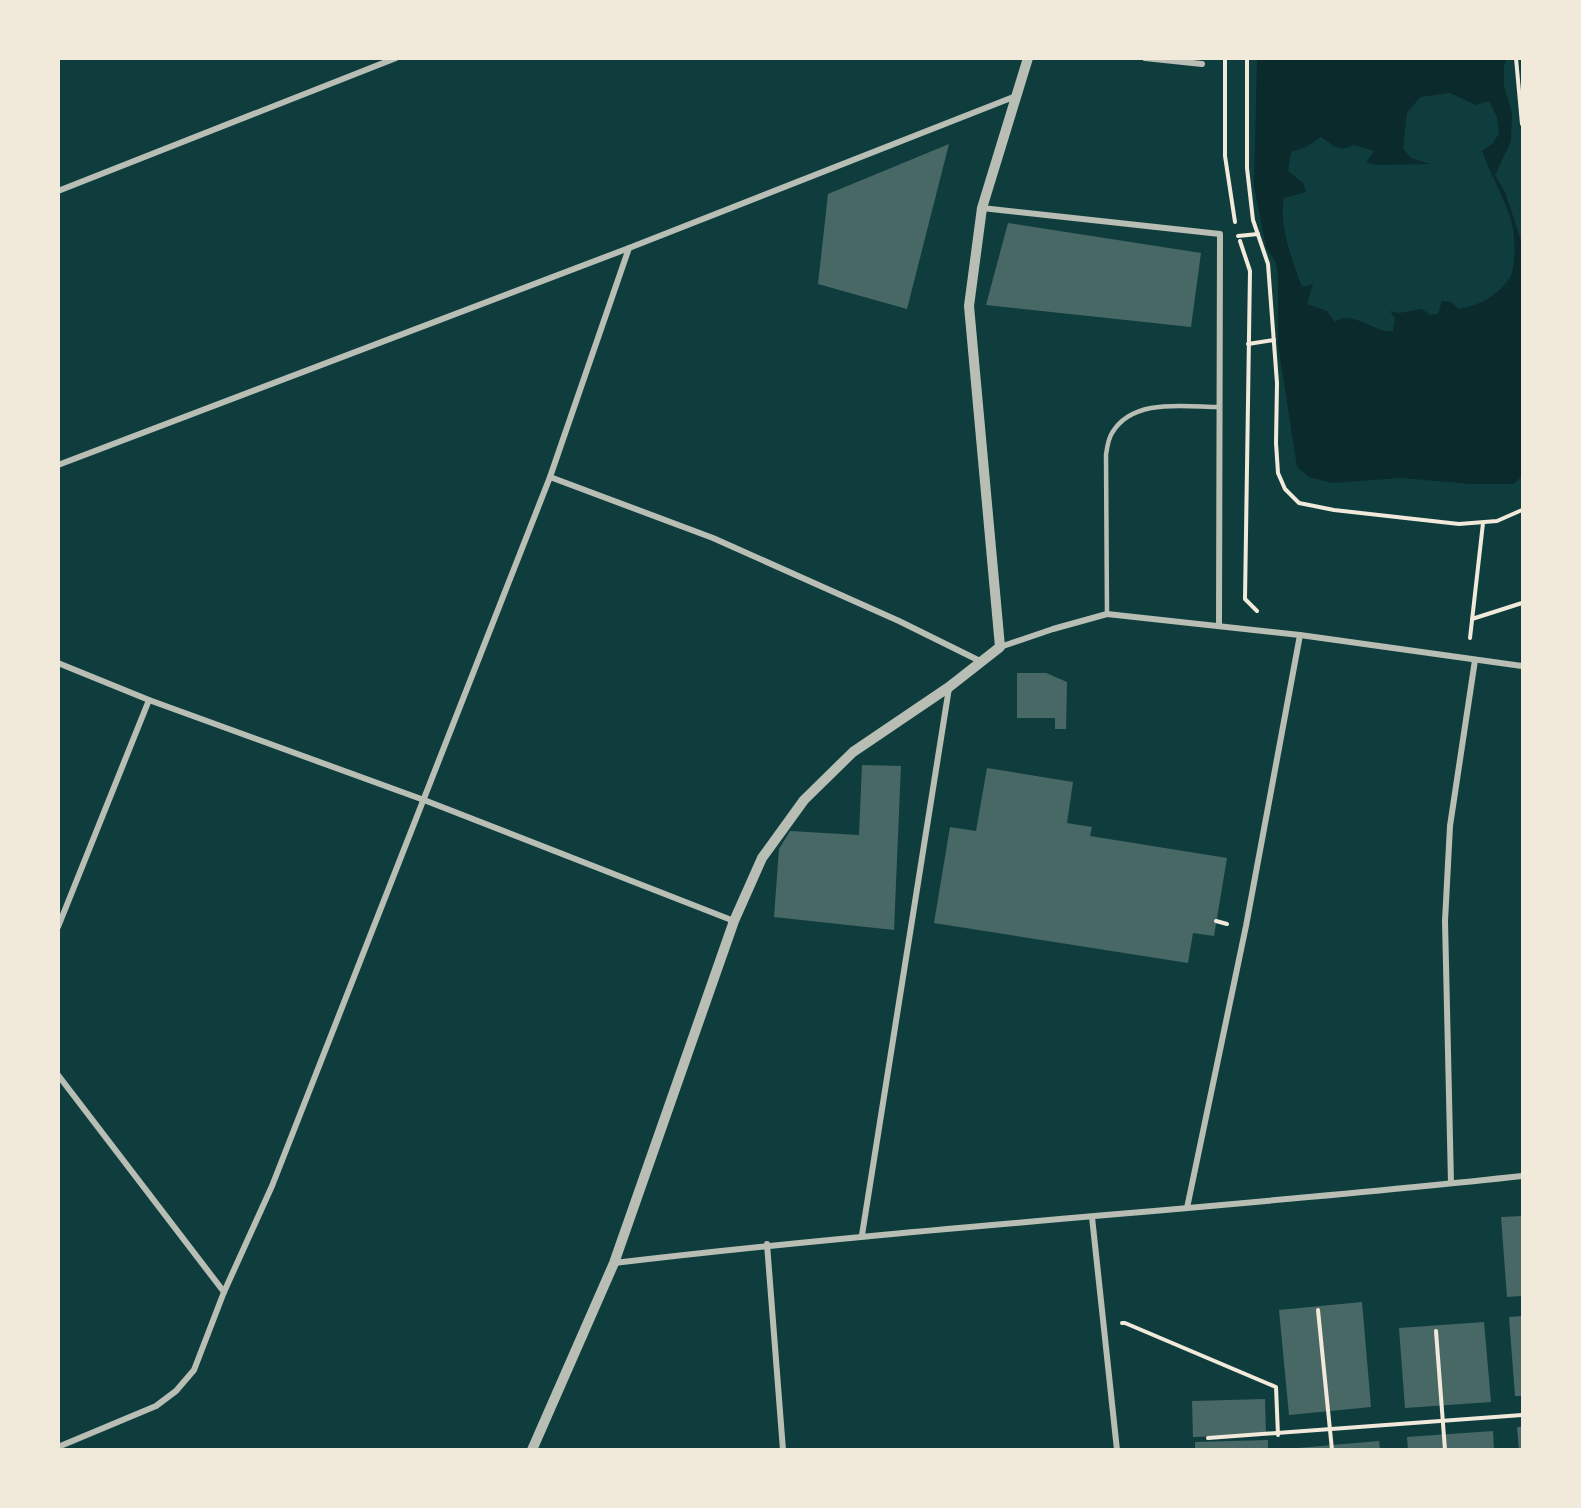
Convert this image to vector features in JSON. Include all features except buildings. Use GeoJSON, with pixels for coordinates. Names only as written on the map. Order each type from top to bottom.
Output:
{"type":"FeatureCollection","features":[{"type":"Feature","properties":{"kind":"street"},"geometry":{"type":"LineString","coordinates":[[58,191],[396,58]]}},
{"type":"Feature","properties":{"kind":"street"},"geometry":{"type":"LineString","coordinates":[[1000,647],[969,306],[982,208],[1028,58]]}},
{"type":"Feature","properties":{"kind":"street"},"geometry":{"type":"LineString","coordinates":[[1146,58],[1202,64]]}},
{"type":"Feature","properties":{"kind":"street"},"geometry":{"type":"LineString","coordinates":[[58,465],[629,248],[1017,96]]}},
{"type":"Feature","properties":{"kind":"street"},"geometry":{"type":"LineString","coordinates":[[982,208],[1220,234],[1219,625]]}},
{"type":"Feature","properties":{"kind":"street"},"geometry":{"type":"LineString","coordinates":[[58,1447],[156,1406],[176,1391],[194,1370],[224,1292],[272,1186],[550,477],[629,248]]}},
{"type":"Feature","properties":{"kind":"street"},"geometry":{"type":"LineString","coordinates":[[550,477],[713,538],[899,621],[982,662]]}},
{"type":"Feature","properties":{"kind":"street"},"geometry":{"type":"LineString","coordinates":[[532,1449],[614,1263],[734,921],[762,858],[804,800],[853,752],[949,687],[1000,647],[1107,614],[1300,634],[1522,666]]}},
{"type":"Feature","properties":{"kind":"street"},"geometry":{"type":"LineString","coordinates":[[1187,1208],[1246,926],[1300,634]]}},
{"type":"Feature","properties":{"kind":"street"},"geometry":{"type":"LineString","coordinates":[[1452,1184],[1445,921],[1450,826],[1475,660]]}},
{"type":"Feature","properties":{"kind":"street"},"geometry":{"type":"LineString","coordinates":[[58,663],[149,700],[424,800],[734,921]]}},
{"type":"Feature","properties":{"kind":"street"},"geometry":{"type":"LineString","coordinates":[[861,1235],[949,687]]}},
{"type":"Feature","properties":{"kind":"street"},"geometry":{"type":"LineString","coordinates":[[58,927],[149,700]]}},
{"type":"Feature","properties":{"kind":"street"},"geometry":{"type":"LineString","coordinates":[[58,1075],[224,1292]]}},
{"type":"Feature","properties":{"kind":"street"},"geometry":{"type":"LineString","coordinates":[[614,1263],[861,1235],[1092,1217],[1522,1176]]}},
{"type":"Feature","properties":{"kind":"street"},"geometry":{"type":"LineString","coordinates":[[1092,1217],[1117,1449]]}},
{"type":"Feature","properties":{"kind":"street"},"geometry":{"type":"LineString","coordinates":[[767,1245],[783,1449]]}},
{"type":"Feature","properties":{"kind":"lane"},"geometry":{"type":"LineString","coordinates":[[1107,614],[1106,455],[1111,434],[1125,417],[1150,407],[1220,407]]}},
{"type":"Feature","properties":{"kind":"path"},"geometry":{"type":"LineString","coordinates":[[1247,58],[1247,168],[1253,220],[1268,264],[1277,383],[1278,473],[1285,489],[1299,503],[1334,510],[1459,524],[1497,521],[1522,510]]}},
{"type":"Feature","properties":{"kind":"path"},"geometry":{"type":"LineString","coordinates":[[1516,58],[1522,124]]}},
{"type":"Feature","properties":{"kind":"path"},"geometry":{"type":"LineString","coordinates":[[1239,236],[1258,234]]}},
{"type":"Feature","properties":{"kind":"path"},"geometry":{"type":"LineString","coordinates":[[1248,344],[1274,340]]}},
{"type":"Feature","properties":{"kind":"path"},"geometry":{"type":"LineString","coordinates":[[1470,638],[1483,522]]}},
{"type":"Feature","properties":{"kind":"path"},"geometry":{"type":"LineString","coordinates":[[1245,599],[1257,611],[1266,613]]}},
{"type":"Feature","properties":{"kind":"path"},"geometry":{"type":"LineString","coordinates":[[1472,619],[1522,603]]}},
{"type":"Feature","properties":{"kind":"path"},"geometry":{"type":"LineString","coordinates":[[1318,1310],[1332,1449]]}},
{"type":"Feature","properties":{"kind":"path"},"geometry":{"type":"LineString","coordinates":[[1103,1324],[1125,1323],[1276,1387],[1278,1435]]}},
{"type":"Feature","properties":{"kind":"path"},"geometry":{"type":"LineString","coordinates":[[1436,1331],[1445,1449]]}},
{"type":"Feature","properties":{"kind":"path"},"geometry":{"type":"LineString","coordinates":[[1208,1438],[1278,1435],[1522,1415]]}},
{"type":"Feature","properties":{"kind":"water"},"geometry":{"type":"Polygon","coordinates":[[[1257,59],[1507,59],[1504,65],[1504,86],[1512,113],[1511,141],[1495,175],[1505,192],[1522,243],[1522,476],[1514,484],[1472,484],[1401,478],[1332,483],[1309,477],[1297,467],[1278,344],[1276,263],[1266,247],[1254,186],[1257,59]],[[1450,93],[1420,97],[1407,113],[1403,148],[1411,158],[1430,164],[1366,163],[1374,151],[1354,145],[1343,149],[1335,147],[1321,137],[1306,147],[1291,152],[1288,171],[1303,183],[1306,192],[1284,198],[1283,219],[1287,243],[1302,287],[1313,284],[1307,304],[1327,311],[1335,322],[1342,318],[1351,318],[1381,330],[1393,331],[1395,318],[1390,311],[1399,313],[1422,309],[1430,315],[1438,314],[1442,301],[1451,302],[1459,309],[1466,308],[1487,299],[1504,285],[1512,274],[1513,267],[1512,226],[1505,202],[1482,151],[1492,144],[1499,134],[1497,117],[1489,101],[1476,105],[1450,93]]]}}]}
